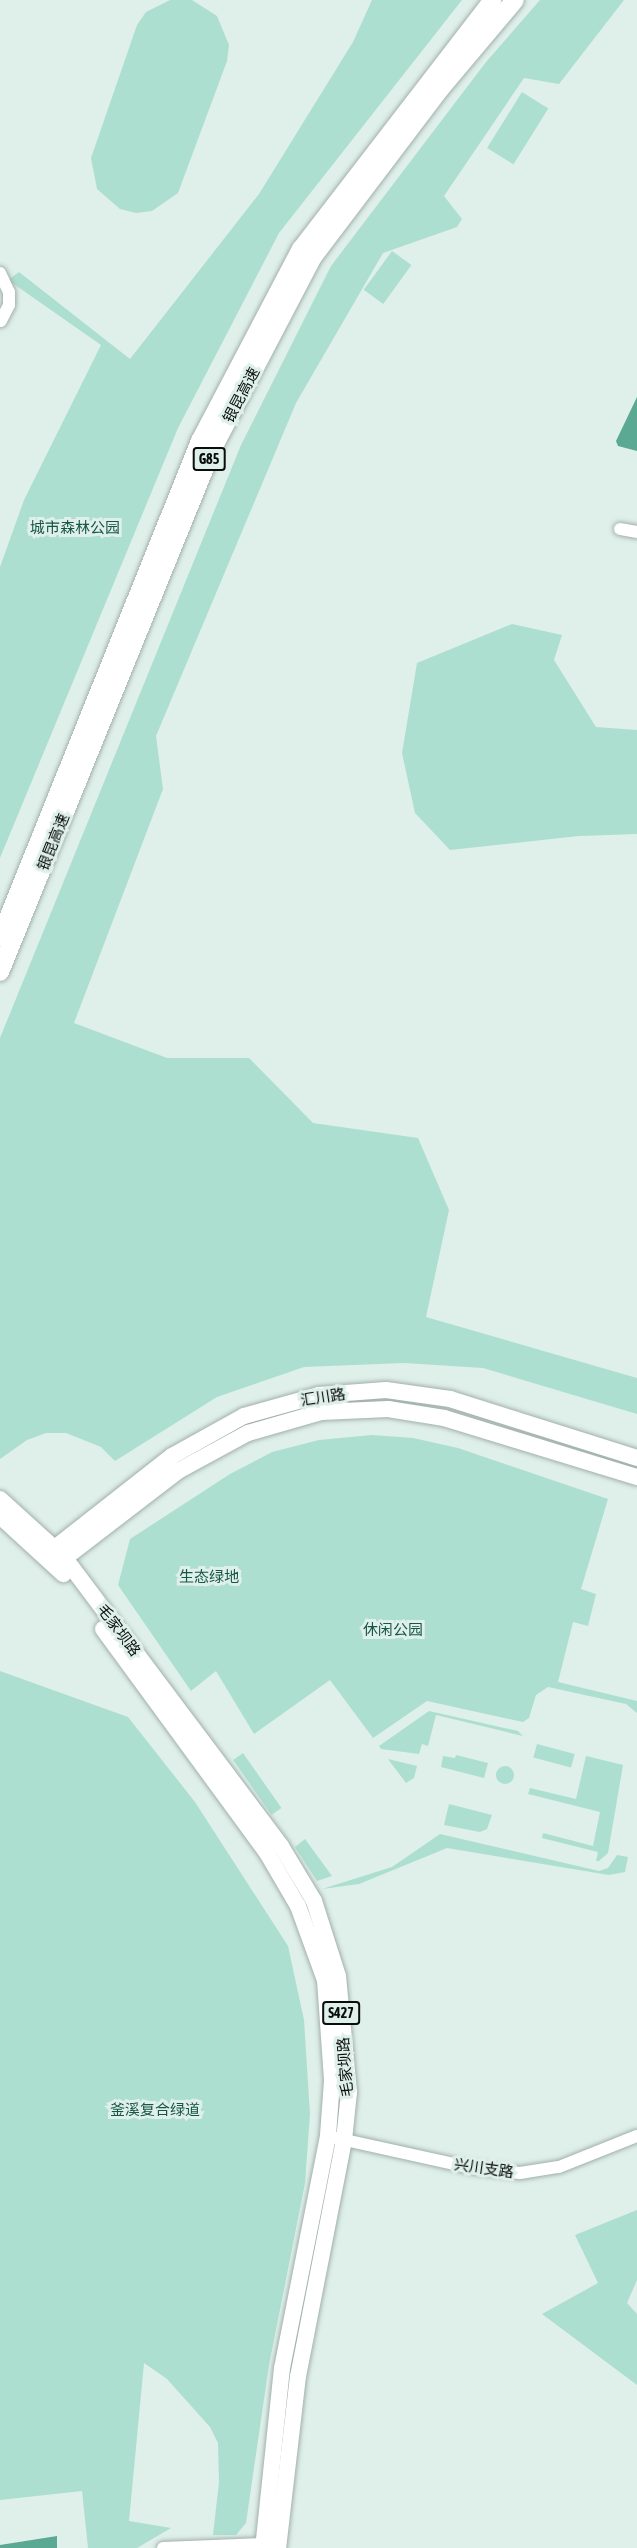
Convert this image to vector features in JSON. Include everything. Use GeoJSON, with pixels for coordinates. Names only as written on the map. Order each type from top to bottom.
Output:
{"type":"FeatureCollection","features":[{"type":"Feature","properties":{"kind":"highway","name":"银昆高速"},"geometry":{"type":"LineString","coordinates":[[0,938],[200,441],[301,249],[493,0]]}},
{"type":"Feature","properties":{"kind":"highway","name":"银昆高速"},"geometry":{"type":"LineString","coordinates":[[0,972],[213,448],[313,257],[440,89],[515,0]]}},
{"type":"Feature","properties":{"kind":"main road","name":"汇川路"},"geometry":{"type":"LineString","coordinates":[[55,1556],[172,1456],[244,1416],[319,1395],[386,1390],[450,1399],[637,1458]]}},
{"type":"Feature","properties":{"kind":"main road","name":"汇川路"},"geometry":{"type":"LineString","coordinates":[[55,1556],[178,1471],[248,1433],[321,1412],[388,1409],[444,1418],[637,1477]]}},
{"type":"Feature","properties":{"kind":"main road","name":"S427"},"geometry":{"type":"LineString","coordinates":[[0,1499],[55,1556]]}},
{"type":"Feature","properties":{"kind":"main road","name":"S427"},"geometry":{"type":"LineString","coordinates":[[0,1516],[55,1556]]}},
{"type":"Feature","properties":{"kind":"main road","name":"毛家坝路"},"geometry":{"type":"LineString","coordinates":[[55,1556],[280,1846],[314,1901],[338,1976],[349,2092],[336,2138],[268,2547]]}},
{"type":"Feature","properties":{"kind":"street"},"geometry":{"type":"LineString","coordinates":[[0,273],[9,292],[9,305],[1,321]]}},
{"type":"Feature","properties":{"kind":"street"},"geometry":{"type":"LineString","coordinates":[[620,529],[637,532]]}},
{"type":"Feature","properties":{"kind":"street","name":"兴川支路"},"geometry":{"type":"LineString","coordinates":[[336,2138],[472,2168],[520,2173],[560,2167],[637,2136]]}},
{"type":"Feature","properties":{"kind":"street"},"geometry":{"type":"LineString","coordinates":[[164,2548],[268,2547]]}},
{"type":"Feature","properties":{"kind":"green space"},"geometry":{"type":"Polygon","coordinates":[[[170,0],[192,0],[217,16],[229,45],[227,61],[178,193],[152,211],[136,213],[120,209],[97,189],[91,158],[137,25],[146,12],[170,0]]]}},
{"type":"Feature","properties":{"kind":"green space","name":"城市森林公园"},"geometry":{"type":"Polygon","coordinates":[[[372,0],[462,0],[279,233],[178,428],[0,858],[0,567],[24,500],[101,345],[8,280],[19,272],[130,359],[259,194],[353,42],[372,0]]]}},
{"type":"Feature","properties":{"kind":"green space"},"geometry":{"type":"Polygon","coordinates":[[[540,0],[624,0],[559,84],[524,78],[444,196],[462,219],[457,227],[383,253],[296,403],[156,736],[163,789],[74,1023],[167,1058],[249,1058],[313,1123],[418,1138],[449,1210],[426,1317],[637,1378],[637,1414],[483,1368],[404,1363],[304,1367],[217,1397],[115,1461],[101,1447],[66,1433],[46,1433],[27,1440],[0,1459],[0,1038],[241,445],[331,266],[486,62],[540,0]]]}},
{"type":"Feature","properties":{"kind":"green space"},"geometry":{"type":"Polygon","coordinates":[[[522,92],[548,108],[513,164],[487,148],[522,92]]]}},
{"type":"Feature","properties":{"kind":"green space"},"geometry":{"type":"Polygon","coordinates":[[[392,251],[411,265],[383,304],[364,290],[392,251]]]}},
{"type":"Feature","properties":{"kind":"green space"},"geometry":{"type":"Polygon","coordinates":[[[512,624],[562,635],[554,660],[596,727],[637,730],[637,834],[579,836],[450,850],[415,813],[402,753],[417,663],[512,624]]]}},
{"type":"Feature","properties":{"kind":"green space"},"geometry":{"type":"Polygon","coordinates":[[[372,1435],[413,1438],[458,1448],[608,1499],[581,1589],[596,1594],[588,1626],[573,1622],[558,1682],[637,1701],[637,1713],[626,1704],[548,1687],[536,1695],[529,1718],[523,1722],[427,1701],[373,1738],[330,1680],[254,1734],[216,1671],[191,1691],[118,1585],[130,1539],[230,1474],[272,1452],[319,1440],[372,1435]]]}},
{"type":"Feature","properties":{"kind":"green space","name":"釜溪复合绿道"},"geometry":{"type":"Polygon","coordinates":[[[0,1671],[128,1717],[195,1802],[288,1946],[304,2020],[310,2114],[305,2183],[269,2365],[246,2523],[236,2535],[213,2535],[219,2482],[218,2443],[210,2427],[167,2379],[144,2363],[129,2521],[171,2528],[137,2548],[88,2548],[82,2491],[0,2500],[0,1671]]]}},
{"type":"Feature","properties":{"kind":"green space"},"geometry":{"type":"Polygon","coordinates":[[[429,1711],[518,1731],[523,1736],[436,1715],[428,1746],[422,1744],[419,1754],[381,1749],[379,1746],[429,1711]]]}},
{"type":"Feature","properties":{"kind":"green space"},"geometry":{"type":"Polygon","coordinates":[[[537,1744],[575,1754],[571,1768],[533,1758],[537,1744]]]}},
{"type":"Feature","properties":{"kind":"green space"},"geometry":{"type":"Polygon","coordinates":[[[243,1753],[281,1808],[272,1815],[233,1760],[243,1753]]]}},
{"type":"Feature","properties":{"kind":"green space"},"geometry":{"type":"Polygon","coordinates":[[[456,1755],[488,1763],[484,1778],[441,1767],[443,1756],[455,1758],[456,1755]]]}},
{"type":"Feature","properties":{"kind":"green space"},"geometry":{"type":"Polygon","coordinates":[[[586,1756],[623,1765],[608,1853],[599,1861],[596,1861],[598,1852],[542,1838],[543,1833],[593,1846],[600,1812],[528,1794],[530,1788],[576,1799],[586,1756]]]}},
{"type":"Feature","properties":{"kind":"green space"},"geometry":{"type":"Polygon","coordinates":[[[388,1759],[417,1766],[414,1778],[406,1783],[388,1759]]]}},
{"type":"Feature","properties":{"kind":"green space"},"geometry":{"type":"Polygon","coordinates":[[[505,1766],[511,1769],[514,1775],[511,1781],[505,1784],[499,1781],[496,1775],[499,1769],[505,1766]]]}},
{"type":"Feature","properties":{"kind":"green space"},"geometry":{"type":"Polygon","coordinates":[[[449,1804],[492,1815],[487,1829],[480,1832],[444,1825],[449,1804]]]}},
{"type":"Feature","properties":{"kind":"green space"},"geometry":{"type":"Polygon","coordinates":[[[440,1834],[599,1871],[608,1868],[617,1855],[628,1857],[625,1872],[609,1875],[447,1848],[359,1884],[322,1889],[392,1867],[440,1834]]]}},
{"type":"Feature","properties":{"kind":"green space"},"geometry":{"type":"Polygon","coordinates":[[[305,1839],[332,1876],[317,1881],[295,1847],[305,1839]]]}},
{"type":"Feature","properties":{"kind":"green space"},"geometry":{"type":"Polygon","coordinates":[[[637,2210],[637,2280],[627,2303],[637,2314],[637,2385],[542,2314],[598,2283],[575,2235],[637,2210]]]}},
{"type":"Feature","properties":{"kind":"shaded area"},"geometry":{"type":"Polygon","coordinates":[[[637,397],[637,451],[618,446],[616,441],[637,397]]]}},
{"type":"Feature","properties":{"kind":"shaded area"},"geometry":{"type":"Polygon","coordinates":[[[57,2536],[57,2548],[0,2548],[0,2545],[57,2536]]]}},
{"type":"Feature","properties":{"kind":"park label","name":"生态绿地"},"geometry":{"type":"Point","coordinates":[209,1577]}},
{"type":"Feature","properties":{"kind":"park label","name":"休闲公园"},"geometry":{"type":"Point","coordinates":[393,1630]}}]}
